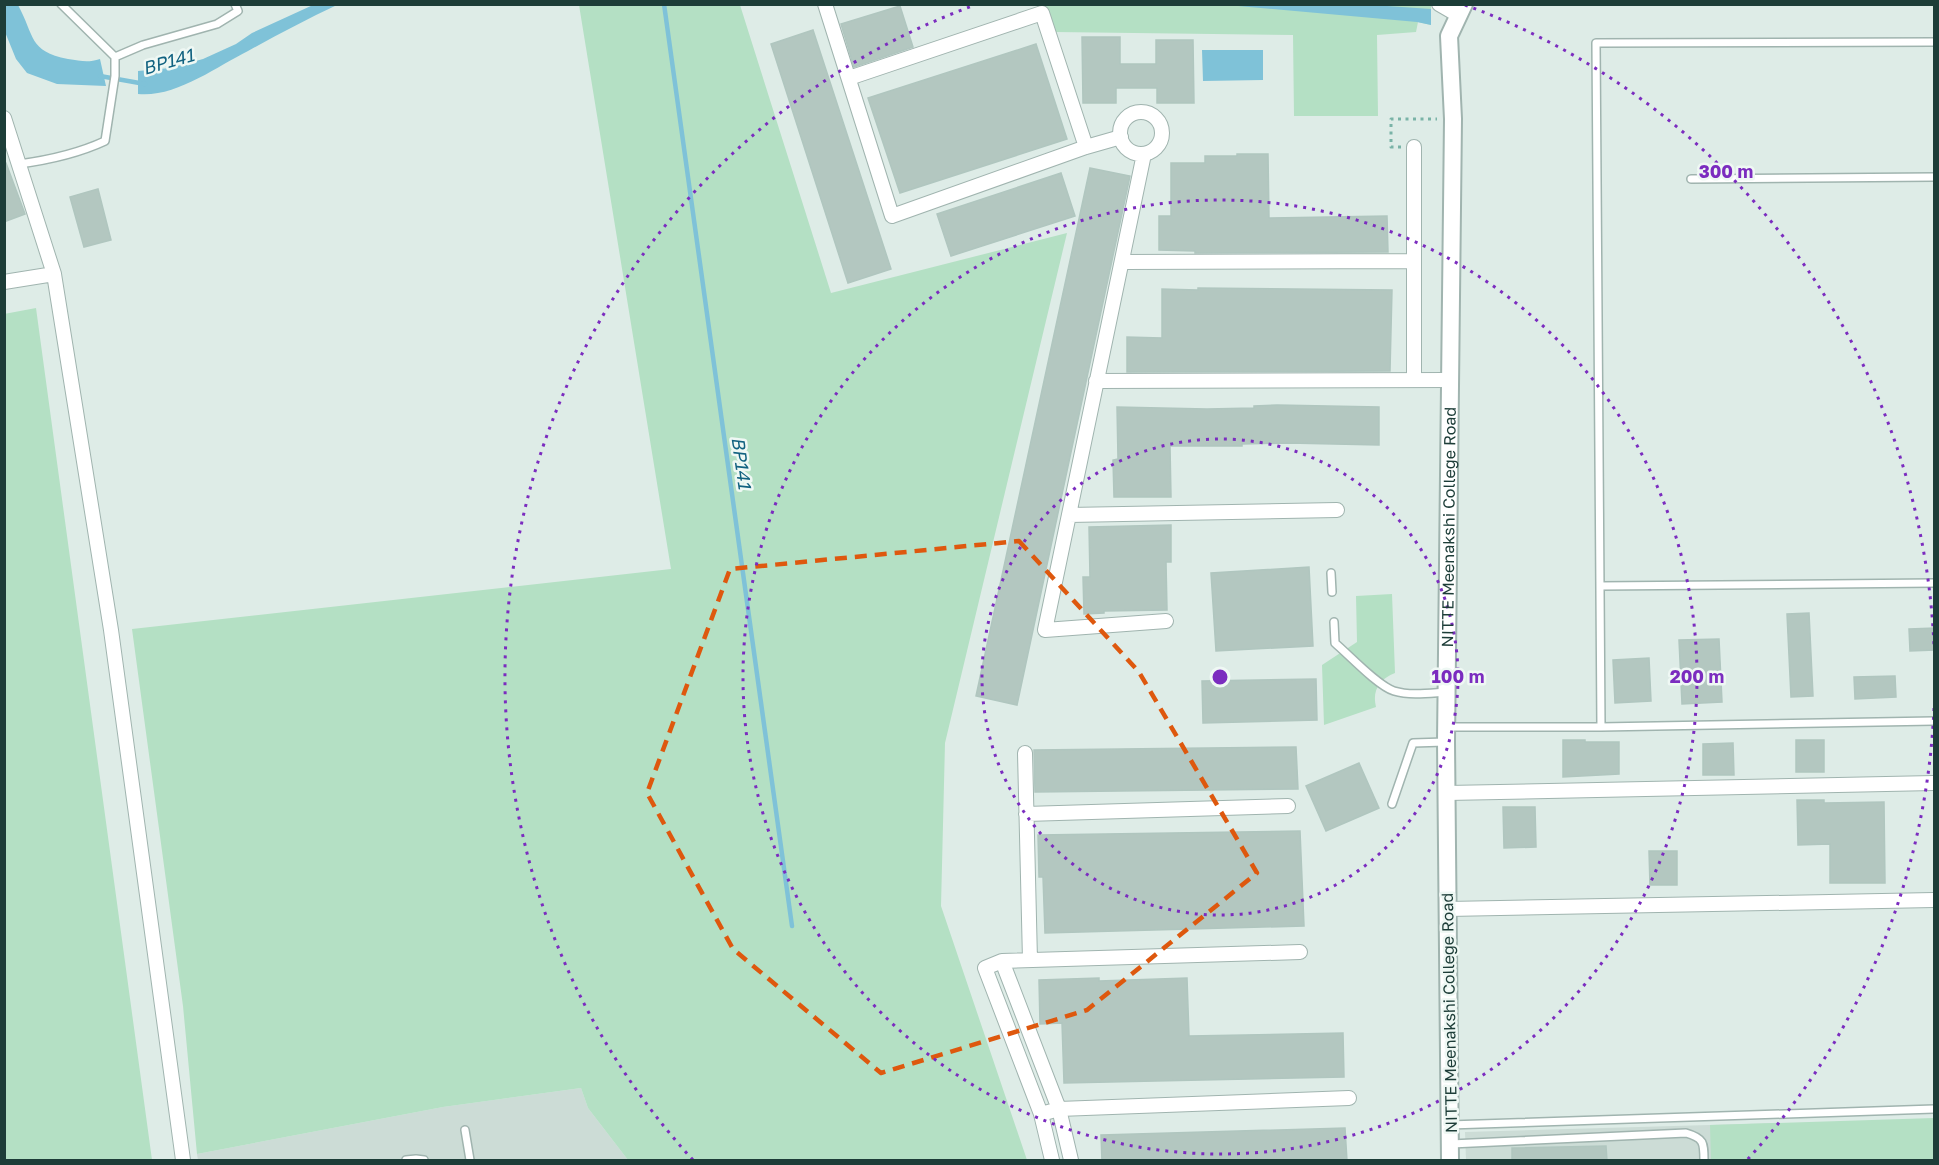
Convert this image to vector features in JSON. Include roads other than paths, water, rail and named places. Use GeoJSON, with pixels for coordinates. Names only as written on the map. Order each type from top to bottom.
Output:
{"type":"FeatureCollection","features":[{"type":"Feature","properties":{"kind":"street"},"geometry":{"type":"LineString","coordinates":[[825,4],[892,216],[1086,147],[1121,137]]}},
{"type":"Feature","properties":{"kind":"street"},"geometry":{"type":"LineString","coordinates":[[1439,4],[1461,10]]}},
{"type":"Feature","properties":{"kind":"street","name":"NITTE Meenakshi College Road"},"geometry":{"type":"LineString","coordinates":[[1450,1152],[1446,735],[1453,119],[1449,36],[1461,10]]}},
{"type":"Feature","properties":{"kind":"street"},"geometry":{"type":"LineString","coordinates":[[849,78],[1042,13],[1086,147]]}},
{"type":"Feature","properties":{"kind":"street"},"geometry":{"type":"LineString","coordinates":[[1141,111],[1154,115],[1162,127],[1161,140],[1154,151],[1144,154],[1128,150],[1121,137],[1120,127],[1128,116],[1141,111]]}},
{"type":"Feature","properties":{"kind":"street"},"geometry":{"type":"LineString","coordinates":[[4,118],[54,274],[111,630],[183,1161]]}},
{"type":"Feature","properties":{"kind":"street"},"geometry":{"type":"LineString","coordinates":[[1414,147],[1414,381]]}},
{"type":"Feature","properties":{"kind":"street"},"geometry":{"type":"LineString","coordinates":[[1144,154],[1045,630],[1166,621]]}},
{"type":"Feature","properties":{"kind":"street"},"geometry":{"type":"LineString","coordinates":[[4,167],[19,164]]}},
{"type":"Feature","properties":{"kind":"street"},"geometry":{"type":"LineString","coordinates":[[1123,261],[1413,261]]}},
{"type":"Feature","properties":{"kind":"street"},"geometry":{"type":"LineString","coordinates":[[4,282],[54,274]]}},
{"type":"Feature","properties":{"kind":"street"},"geometry":{"type":"LineString","coordinates":[[1096,381],[1450,380]]}},
{"type":"Feature","properties":{"kind":"street"},"geometry":{"type":"LineString","coordinates":[[1069,515],[1337,510]]}},
{"type":"Feature","properties":{"kind":"street"},"geometry":{"type":"LineString","coordinates":[[1024,753],[1030,960]]}},
{"type":"Feature","properties":{"kind":"street"},"geometry":{"type":"LineString","coordinates":[[1447,793],[1935,783]]}},
{"type":"Feature","properties":{"kind":"street"},"geometry":{"type":"LineString","coordinates":[[1026,814],[1288,806]]}},
{"type":"Feature","properties":{"kind":"street"},"geometry":{"type":"LineString","coordinates":[[1448,909],[1935,900]]}},
{"type":"Feature","properties":{"kind":"street"},"geometry":{"type":"LineString","coordinates":[[1052,1161],[1041,1114],[985,968],[1002,961],[1300,952]]}},
{"type":"Feature","properties":{"kind":"street"},"geometry":{"type":"LineString","coordinates":[[1002,961],[1059,1109],[1071,1161]]}},
{"type":"Feature","properties":{"kind":"street"},"geometry":{"type":"LineString","coordinates":[[1041,1114],[1059,1109],[1349,1098]]}},
{"type":"Feature","properties":{"kind":"lane"},"geometry":{"type":"LineString","coordinates":[[19,164],[82,152],[105,141],[115,76],[115,57],[61,4]]}},
{"type":"Feature","properties":{"kind":"lane"},"geometry":{"type":"LineString","coordinates":[[115,57],[142,45],[217,24],[238,11],[235,4]]}},
{"type":"Feature","properties":{"kind":"lane"},"geometry":{"type":"LineString","coordinates":[[1601,727],[1596,43],[1935,42]]}},
{"type":"Feature","properties":{"kind":"lane"},"geometry":{"type":"LineString","coordinates":[[1691,179],[1935,177]]}},
{"type":"Feature","properties":{"kind":"lane"},"geometry":{"type":"LineString","coordinates":[[1331,573],[1332,592]]}},
{"type":"Feature","properties":{"kind":"lane"},"geometry":{"type":"LineString","coordinates":[[1600,586],[1935,583]]}},
{"type":"Feature","properties":{"kind":"lane"},"geometry":{"type":"LineString","coordinates":[[1334,622],[1335,643],[1393,691],[1416,694],[1447,692]]}},
{"type":"Feature","properties":{"kind":"lane"},"geometry":{"type":"LineString","coordinates":[[1392,804],[1413,743],[1446,735],[1601,727],[1935,721]]}},
{"type":"Feature","properties":{"kind":"lane"},"geometry":{"type":"LineString","coordinates":[[1449,1125],[1935,1109]]}},
{"type":"Feature","properties":{"kind":"lane"},"geometry":{"type":"LineString","coordinates":[[465,1130],[470,1161]]}},
{"type":"Feature","properties":{"kind":"lane"},"geometry":{"type":"LineString","coordinates":[[1450,1152],[1686,1132],[1696,1136],[1704,1144],[1704,1161]]}},
{"type":"Feature","properties":{"kind":"lane"},"geometry":{"type":"LineString","coordinates":[[406,1161],[416,1159],[424,1161]]}},
{"type":"Feature","properties":{"kind":"water"},"geometry":{"type":"Polygon","coordinates":[[[1358,4],[1431,9],[1431,25],[1227,5],[1358,4]]]}},
{"type":"Feature","properties":{"kind":"water"},"geometry":{"type":"Polygon","coordinates":[[[4,5],[18,5],[34,41],[46,52],[68,59],[88,61],[100,59],[106,86],[57,84],[27,73],[16,59],[5,32],[4,5]]]}},
{"type":"Feature","properties":{"kind":"water"},"geometry":{"type":"Polygon","coordinates":[[[313,5],[337,5],[195,80],[166,91],[138,94],[138,71],[170,68],[203,59],[313,5]]]}},
{"type":"Feature","properties":{"kind":"water"},"geometry":{"type":"Polygon","coordinates":[[[1202,50],[1263,50],[1263,80],[1203,81],[1202,50]]]}},
{"type":"Feature","properties":{"kind":"waterway","name":"BP141"},"geometry":{"type":"LineString","coordinates":[[664,4],[792,926]]}},
{"type":"Feature","properties":{"kind":"waterway","name":"BP141"},"geometry":{"type":"LineString","coordinates":[[100,76],[145,84]]}}]}
